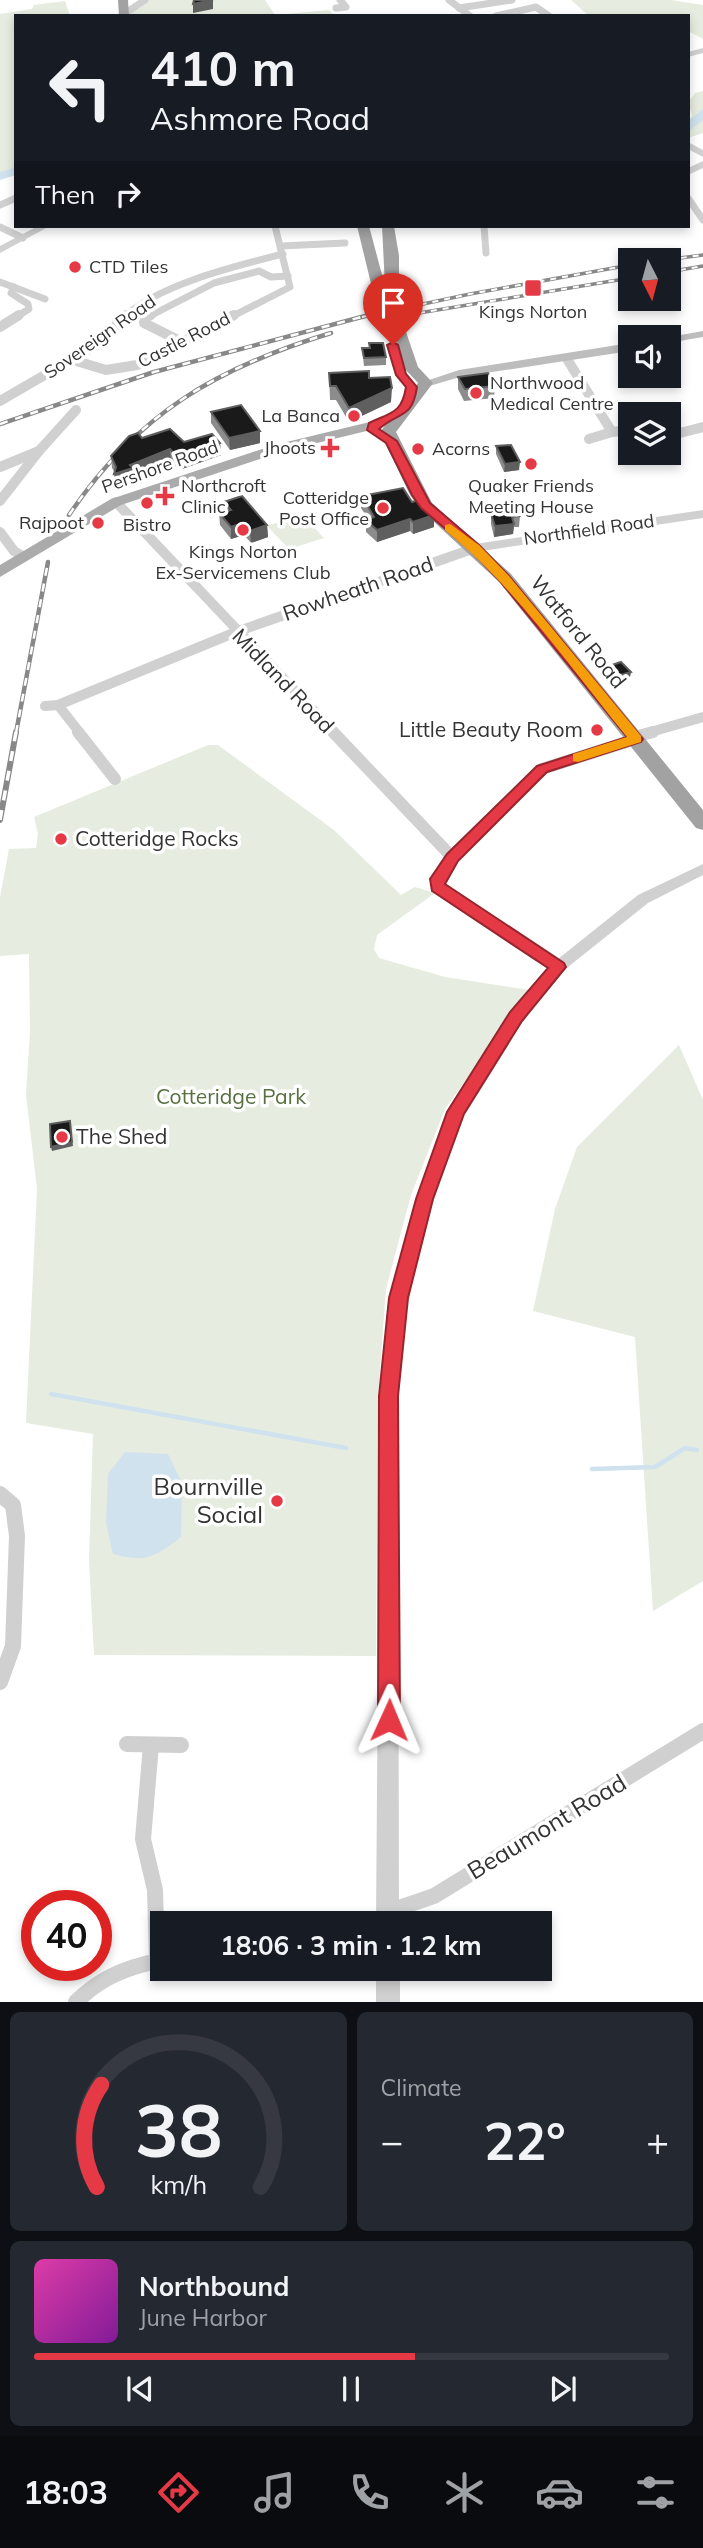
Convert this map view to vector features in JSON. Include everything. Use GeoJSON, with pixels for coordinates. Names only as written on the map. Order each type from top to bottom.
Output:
{"type":"FeatureCollection","features":[{"type":"Feature","properties":{"kind":"highway"},"geometry":{"type":"LineString","coordinates":[[364,228],[387,304],[399,369],[419,384]]}},
{"type":"Feature","properties":{"kind":"highway"},"geometry":{"type":"LineString","coordinates":[[388,228],[392,256],[387,304],[419,384]]}},
{"type":"Feature","properties":{"kind":"highway"},"geometry":{"type":"LineString","coordinates":[[382,430],[406,407],[419,384]]}},
{"type":"Feature","properties":{"kind":"highway","name":"Watford Road"},"geometry":{"type":"LineString","coordinates":[[382,430],[426,506],[505,578],[703,823]]}},
{"type":"Feature","properties":{"kind":"main road"},"geometry":{"type":"LineString","coordinates":[[681,338],[703,334]]}},
{"type":"Feature","properties":{"kind":"main road"},"geometry":{"type":"LineString","coordinates":[[419,384],[459,374],[618,350]]}},
{"type":"Feature","properties":{"kind":"main road","name":"Pershore Road"},"geometry":{"type":"LineString","coordinates":[[0,572],[116,502],[232,462],[348,431],[382,430]]}},
{"type":"Feature","properties":{"kind":"street"},"geometry":{"type":"LineString","coordinates":[[125,14],[145,0]]}},
{"type":"Feature","properties":{"kind":"street"},"geometry":{"type":"LineString","coordinates":[[336,8],[346,7],[340,0]]}},
{"type":"Feature","properties":{"kind":"street"},"geometry":{"type":"LineString","coordinates":[[449,0],[467,14]]}},
{"type":"Feature","properties":{"kind":"street"},"geometry":{"type":"LineString","coordinates":[[459,8],[513,0]]}},
{"type":"Feature","properties":{"kind":"street"},"geometry":{"type":"LineString","coordinates":[[505,14],[536,7],[546,14]]}},
{"type":"Feature","properties":{"kind":"street"},"geometry":{"type":"LineString","coordinates":[[690,201],[703,220]]}},
{"type":"Feature","properties":{"kind":"street"},"geometry":{"type":"LineString","coordinates":[[0,227],[23,238]]}},
{"type":"Feature","properties":{"kind":"street"},"geometry":{"type":"LineString","coordinates":[[0,250],[41,228]]}},
{"type":"Feature","properties":{"kind":"street"},"geometry":{"type":"LineString","coordinates":[[182,342],[144,323],[144,319],[214,283],[259,271],[271,277],[288,276],[276,228]]}},
{"type":"Feature","properties":{"kind":"street"},"geometry":{"type":"LineString","coordinates":[[484,228],[486,250],[499,246]]}},
{"type":"Feature","properties":{"kind":"street","name":"Sovereign Road"},"geometry":{"type":"LineString","coordinates":[[0,401],[98,344],[127,314],[204,275],[282,250],[345,243]]}},
{"type":"Feature","properties":{"kind":"street","name":"Castle Road"},"geometry":{"type":"LineString","coordinates":[[73,360],[96,368],[116,370],[137,365],[290,287],[288,276]]}},
{"type":"Feature","properties":{"kind":"street"},"geometry":{"type":"LineString","coordinates":[[0,282],[45,299]]}},
{"type":"Feature","properties":{"kind":"street"},"geometry":{"type":"LineString","coordinates":[[0,327],[29,309],[28,304],[11,293],[14,287]]}},
{"type":"Feature","properties":{"kind":"street"},"geometry":{"type":"LineString","coordinates":[[567,359],[612,432]]}},
{"type":"Feature","properties":{"kind":"street"},"geometry":{"type":"LineString","coordinates":[[0,501],[39,451],[76,410]]}},
{"type":"Feature","properties":{"kind":"street"},"geometry":{"type":"LineString","coordinates":[[681,431],[703,422]]}},
{"type":"Feature","properties":{"kind":"street"},"geometry":{"type":"LineString","coordinates":[[589,439],[618,431]]}},
{"type":"Feature","properties":{"kind":"street"},"geometry":{"type":"LineString","coordinates":[[0,467],[39,451]]}},
{"type":"Feature","properties":{"kind":"street","name":"Midland Road"},"geometry":{"type":"LineString","coordinates":[[116,502],[236,632],[452,857]]}},
{"type":"Feature","properties":{"kind":"street","name":"Northfield Road"},"geometry":{"type":"LineString","coordinates":[[475,548],[703,514]]}},
{"type":"Feature","properties":{"kind":"street"},"geometry":{"type":"LineString","coordinates":[[0,532],[13,551],[24,557]]}},
{"type":"Feature","properties":{"kind":"street","name":"Rowheath Road"},"geometry":{"type":"LineString","coordinates":[[46,706],[58,705],[236,632],[475,548]]}},
{"type":"Feature","properties":{"kind":"street"},"geometry":{"type":"LineString","coordinates":[[58,705],[115,779]]}},
{"type":"Feature","properties":{"kind":"street"},"geometry":{"type":"LineString","coordinates":[[558,967],[437,887],[438,879],[452,857],[542,769],[703,717]]}},
{"type":"Feature","properties":{"kind":"street"},"geometry":{"type":"LineString","coordinates":[[387,1911],[389,1396],[398,1298],[425,1199],[456,1112],[516,1017],[558,967],[643,899],[703,869]]}},
{"type":"Feature","properties":{"kind":"street"},"geometry":{"type":"LineString","coordinates":[[0,1494],[13,1505],[17,1536],[13,1646],[0,1682]]}},
{"type":"Feature","properties":{"kind":"street","name":"Beaumont Road"},"geometry":{"type":"LineString","coordinates":[[402,1911],[434,1896],[703,1731]]}},
{"type":"Feature","properties":{"kind":"street"},"geometry":{"type":"LineString","coordinates":[[127,1744],[181,1745]]}},
{"type":"Feature","properties":{"kind":"street"},"geometry":{"type":"LineString","coordinates":[[151,1745],[143,1839],[155,1890],[156,1911]]}},
{"type":"Feature","properties":{"kind":"street"},"geometry":{"type":"LineString","coordinates":[[76,2002],[92,1984],[108,1975],[150,1963]]}},
{"type":"Feature","properties":{"kind":"street"},"geometry":{"type":"LineString","coordinates":[[388,1981],[388,2002]]}},
{"type":"Feature","properties":{"kind":"green space"},"geometry":{"type":"Polygon","coordinates":[[[148,0],[265,0],[274,14],[129,14],[148,0]]]}},
{"type":"Feature","properties":{"kind":"green space"},"geometry":{"type":"Polygon","coordinates":[[[571,0],[671,0],[703,5],[703,39],[690,32],[690,14],[587,14],[571,0]]]}},
{"type":"Feature","properties":{"kind":"green space"},"geometry":{"type":"Polygon","coordinates":[[[65,1],[69,14],[14,14],[14,174],[0,178],[0,14],[32,9],[34,5],[65,1]]]}},
{"type":"Feature","properties":{"kind":"green space"},"geometry":{"type":"Polygon","coordinates":[[[329,10],[333,14],[286,14],[329,10]]]}},
{"type":"Feature","properties":{"kind":"green space"},"geometry":{"type":"Polygon","coordinates":[[[703,91],[703,133],[690,137],[690,100],[695,93],[703,91]]]}},
{"type":"Feature","properties":{"kind":"green space"},"geometry":{"type":"Polygon","coordinates":[[[302,515],[324,538],[289,549],[267,526],[302,515]]]}},
{"type":"Feature","properties":{"kind":"green space","name":"Cotteridge Park"},"geometry":{"type":"Polygon","coordinates":[[[208,745],[218,745],[334,830],[401,895],[415,887],[435,893],[377,935],[374,949],[379,958],[445,977],[530,990],[445,1109],[411,1195],[386,1289],[378,1396],[376,1656],[94,1655],[89,1561],[93,1434],[26,1423],[37,1189],[26,1094],[30,1032],[29,954],[0,956],[0,897],[9,849],[36,848],[38,834],[34,817],[208,745]]]}},
{"type":"Feature","properties":{"kind":"green space"},"geometry":{"type":"Polygon","coordinates":[[[679,1045],[703,1100],[703,1581],[653,1611],[635,1337],[533,1311],[555,1209],[577,1147],[679,1045]]]}},
{"type":"Feature","properties":{"kind":"water"},"geometry":{"type":"Polygon","coordinates":[[[125,1452],[168,1454],[182,1483],[181,1537],[157,1554],[142,1558],[113,1554],[106,1523],[108,1474],[125,1452]]]}},
{"type":"Feature","properties":{"kind":"building"},"geometry":{"type":"Polygon","coordinates":[[[194,0],[213,0],[193,4],[194,0]]]}},
{"type":"Feature","properties":{"kind":"building"},"geometry":{"type":"Polygon","coordinates":[[[369,343],[383,343],[386,357],[364,358],[362,348],[370,348],[369,343]]]}},
{"type":"Feature","properties":{"kind":"building"},"geometry":{"type":"Polygon","coordinates":[[[369,371],[369,378],[390,377],[392,388],[349,408],[336,386],[330,386],[329,373],[369,371]]]}},
{"type":"Feature","properties":{"kind":"building"},"geometry":{"type":"Polygon","coordinates":[[[488,373],[495,386],[465,389],[458,377],[488,373]]]}},
{"type":"Feature","properties":{"kind":"building"},"geometry":{"type":"Polygon","coordinates":[[[241,405],[260,431],[229,438],[211,412],[241,405]]]}},
{"type":"Feature","properties":{"kind":"building"},"geometry":{"type":"Polygon","coordinates":[[[170,429],[184,442],[212,434],[220,443],[181,457],[170,449],[130,465],[133,468],[114,474],[116,467],[111,456],[129,436],[138,433],[142,438],[170,429]]]}},
{"type":"Feature","properties":{"kind":"building"},"geometry":{"type":"Polygon","coordinates":[[[511,445],[520,462],[505,464],[496,446],[511,445]]]}},
{"type":"Feature","properties":{"kind":"building"},"geometry":{"type":"Polygon","coordinates":[[[403,488],[412,502],[419,500],[434,515],[413,522],[410,519],[377,530],[366,520],[374,517],[362,496],[403,488]]]}},
{"type":"Feature","properties":{"kind":"building"},"geometry":{"type":"Polygon","coordinates":[[[242,496],[267,525],[250,531],[243,523],[231,527],[219,513],[231,510],[224,502],[242,496]]]}},
{"type":"Feature","properties":{"kind":"building"},"geometry":{"type":"Polygon","coordinates":[[[515,505],[520,516],[512,517],[514,524],[495,526],[491,514],[505,511],[502,506],[515,505]]]}},
{"type":"Feature","properties":{"kind":"building"},"geometry":{"type":"Polygon","coordinates":[[[621,662],[631,672],[617,676],[609,666],[621,662]]]}},
{"type":"Feature","properties":{"kind":"building","name":"The Shed"},"geometry":{"type":"Polygon","coordinates":[[[70,1121],[72,1142],[51,1147],[50,1124],[70,1121]]]}},
{"type":"Feature","properties":{"kind":"waterway"},"geometry":{"type":"LineString","coordinates":[[690,126],[703,113]]}},
{"type":"Feature","properties":{"kind":"waterway"},"geometry":{"type":"LineString","coordinates":[[0,176],[14,172]]}},
{"type":"Feature","properties":{"kind":"waterway"},"geometry":{"type":"LineString","coordinates":[[51,1394],[346,1448]]}},
{"type":"Feature","properties":{"kind":"waterway"},"geometry":{"type":"LineString","coordinates":[[592,1469],[655,1467],[685,1448],[697,1450]]}},
{"type":"Feature","properties":{"kind":"railway"},"geometry":{"type":"LineString","coordinates":[[681,258],[703,255]]}},
{"type":"Feature","properties":{"kind":"railway"},"geometry":{"type":"LineString","coordinates":[[681,270],[703,266]]}},
{"type":"Feature","properties":{"kind":"railway"},"geometry":{"type":"LineString","coordinates":[[362,317],[618,267]]}},
{"type":"Feature","properties":{"kind":"railway"},"geometry":{"type":"LineString","coordinates":[[419,313],[618,280]]}},
{"type":"Feature","properties":{"kind":"railway"},"geometry":{"type":"LineString","coordinates":[[0,424],[154,372],[369,315]]}},
{"type":"Feature","properties":{"kind":"railway"},"geometry":{"type":"LineString","coordinates":[[69,515],[122,449],[151,422],[182,399],[251,362],[331,333]]}},
{"type":"Feature","properties":{"kind":"railway"},"geometry":{"type":"LineString","coordinates":[[16,733],[48,562]]}},
{"type":"Feature","properties":{"kind":"railway"},"geometry":{"type":"LineString","coordinates":[[0,820],[16,732]]}},
{"type":"Feature","properties":{"kind":"slow traffic"},"geometry":{"type":"LineString","coordinates":[[450,528],[505,578],[636,739],[578,758]]}},
{"type":"Feature","properties":{"kind":"place","name":"CTD Tiles"},"geometry":{"type":"Point","coordinates":[75,267]}},
{"type":"Feature","properties":{"kind":"place","name":"Kings Norton"},"geometry":{"type":"Point","coordinates":[533,288]}},
{"type":"Feature","properties":{"kind":"place","name":"Northwood Medical Centre"},"geometry":{"type":"Point","coordinates":[476,393]}},
{"type":"Feature","properties":{"kind":"place","name":"La Banca"},"geometry":{"type":"Point","coordinates":[354,416]}},
{"type":"Feature","properties":{"kind":"place","name":"Jhoots"},"geometry":{"type":"Point","coordinates":[330,448]}},
{"type":"Feature","properties":{"kind":"place","name":"Acorns"},"geometry":{"type":"Point","coordinates":[418,449]}},
{"type":"Feature","properties":{"kind":"place","name":"Quaker Friends Meeting House"},"geometry":{"type":"Point","coordinates":[531,464]}},
{"type":"Feature","properties":{"kind":"place","name":"Northcroft Clinic"},"geometry":{"type":"Point","coordinates":[165,496]}},
{"type":"Feature","properties":{"kind":"place","name":"Bistro"},"geometry":{"type":"Point","coordinates":[147,503]}},
{"type":"Feature","properties":{"kind":"place","name":"Cotteridge Post Office"},"geometry":{"type":"Point","coordinates":[383,508]}},
{"type":"Feature","properties":{"kind":"place","name":"Rajpoot"},"geometry":{"type":"Point","coordinates":[98,523]}},
{"type":"Feature","properties":{"kind":"place","name":"Kings Norton Ex-Servicemens Club"},"geometry":{"type":"Point","coordinates":[243,530]}},
{"type":"Feature","properties":{"kind":"place","name":"Little Beauty Room"},"geometry":{"type":"Point","coordinates":[597,730]}},
{"type":"Feature","properties":{"kind":"place","name":"Cotteridge Rocks"},"geometry":{"type":"Point","coordinates":[61,839]}},
{"type":"Feature","properties":{"kind":"place","name":"The Shed"},"geometry":{"type":"Point","coordinates":[62,1137]}},
{"type":"Feature","properties":{"kind":"place","name":"Bournville Social"},"geometry":{"type":"Point","coordinates":[277,1501]}},
{"type":"Feature","properties":{"kind":"route"},"geometry":{"type":"LineString","coordinates":[[389,1720],[389,1396],[398,1298],[425,1199],[456,1112],[516,1017],[558,967],[437,887],[438,879],[452,857],[542,769],[636,739],[505,578],[426,506],[391,441],[373,430],[373,425],[403,411],[409,403],[411,387],[401,375],[393,345]]}}]}
